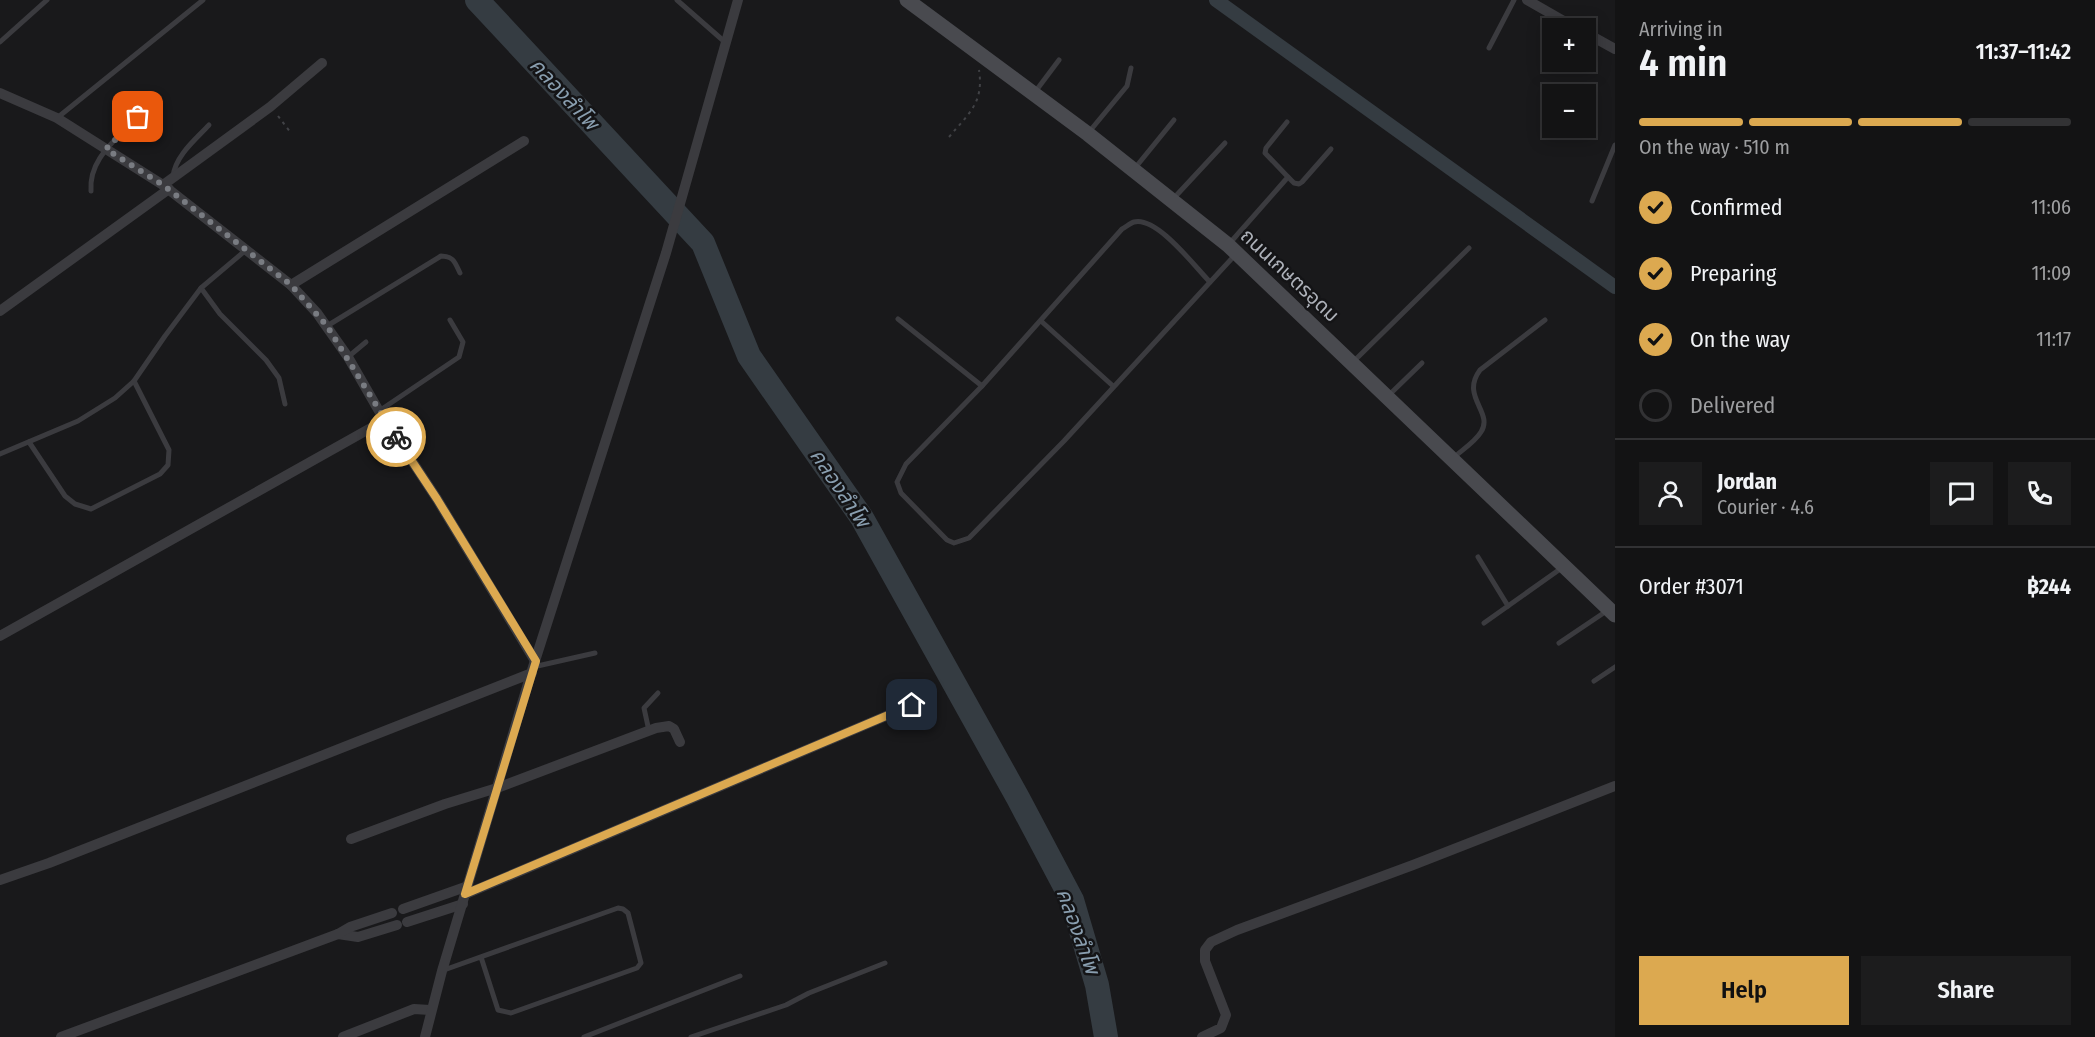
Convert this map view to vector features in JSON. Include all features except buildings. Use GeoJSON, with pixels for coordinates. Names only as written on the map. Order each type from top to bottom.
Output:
{"type":"FeatureCollection","features":[{"type":"Feature","properties":{"kind":"street"},"geometry":{"type":"LineString","coordinates":[[425,1037],[430,1010],[534,667],[666,253],[738,0]]}},
{"type":"Feature","properties":{"kind":"street","name":"ถนนเกษตรอุดม"},"geometry":{"type":"LineString","coordinates":[[906,0],[1134,169],[1232,249],[1612,612]]}},
{"type":"Feature","properties":{"kind":"street"},"geometry":{"type":"LineString","coordinates":[[1527,0],[1558,18]]}},
{"type":"Feature","properties":{"kind":"street"},"geometry":{"type":"LineString","coordinates":[[1596,38],[1615,48]]}},
{"type":"Feature","properties":{"kind":"street"},"geometry":{"type":"LineString","coordinates":[[0,311],[166,187],[173,178],[270,107],[322,63]]}},
{"type":"Feature","properties":{"kind":"street"},"geometry":{"type":"LineString","coordinates":[[0,93],[57,118],[166,187],[291,285],[327,326],[348,357],[382,416],[437,499],[534,667]]}},
{"type":"Feature","properties":{"kind":"street"},"geometry":{"type":"LineString","coordinates":[[291,285],[524,141]]}},
{"type":"Feature","properties":{"kind":"street"},"geometry":{"type":"LineString","coordinates":[[0,636],[382,416]]}},
{"type":"Feature","properties":{"kind":"street"},"geometry":{"type":"LineString","coordinates":[[0,880],[49,863],[534,667]]}},
{"type":"Feature","properties":{"kind":"street"},"geometry":{"type":"LineString","coordinates":[[338,934],[358,937],[402,923],[912,705]]}},
{"type":"Feature","properties":{"kind":"street"},"geometry":{"type":"LineString","coordinates":[[351,839],[445,804],[497,788],[649,730],[669,726],[674,729],[680,742]]}},
{"type":"Feature","properties":{"kind":"street"},"geometry":{"type":"LineString","coordinates":[[1202,1037],[1221,1028],[1226,1015],[1204,961],[1205,950],[1211,942],[1237,930],[1424,861],[1615,786]]}},
{"type":"Feature","properties":{"kind":"street"},"geometry":{"type":"LineString","coordinates":[[404,909],[465,895]]}},
{"type":"Feature","properties":{"kind":"street"},"geometry":{"type":"LineString","coordinates":[[61,1037],[392,913]]}},
{"type":"Feature","properties":{"kind":"street"},"geometry":{"type":"LineString","coordinates":[[343,1037],[414,1009],[430,1010]]}},
{"type":"Feature","properties":{"kind":"lane"},"geometry":{"type":"LineString","coordinates":[[0,42],[47,0]]}},
{"type":"Feature","properties":{"kind":"lane"},"geometry":{"type":"LineString","coordinates":[[57,118],[203,0]]}},
{"type":"Feature","properties":{"kind":"lane"},"geometry":{"type":"LineString","coordinates":[[677,0],[726,43]]}},
{"type":"Feature","properties":{"kind":"lane"},"geometry":{"type":"LineString","coordinates":[[1489,48],[1514,0]]}},
{"type":"Feature","properties":{"kind":"lane"},"geometry":{"type":"LineString","coordinates":[[1034,93],[1059,60]]}},
{"type":"Feature","properties":{"kind":"lane"},"geometry":{"type":"LineString","coordinates":[[1088,134],[1127,86],[1131,68]]}},
{"type":"Feature","properties":{"kind":"lane"},"geometry":{"type":"LineString","coordinates":[[91,191],[92,172],[106,149],[138,117],[148,100]]}},
{"type":"Feature","properties":{"kind":"lane"},"geometry":{"type":"LineString","coordinates":[[1134,169],[1174,120]]}},
{"type":"Feature","properties":{"kind":"lane"},"geometry":{"type":"LineString","coordinates":[[1287,122],[1266,148],[1265,153],[1294,183],[1302,182],[1331,149]]}},
{"type":"Feature","properties":{"kind":"lane"},"geometry":{"type":"LineString","coordinates":[[173,178],[174,168],[179,159],[209,125]]}},
{"type":"Feature","properties":{"kind":"lane"},"geometry":{"type":"LineString","coordinates":[[1172,200],[1225,142]]}},
{"type":"Feature","properties":{"kind":"lane"},"geometry":{"type":"LineString","coordinates":[[1592,201],[1615,145]]}},
{"type":"Feature","properties":{"kind":"lane"},"geometry":{"type":"LineString","coordinates":[[1210,282],[1160,230],[1148,223],[1135,222],[1122,229],[982,386],[906,464],[897,482],[901,493],[947,540],[954,543],[969,538],[1064,441],[1210,282],[1232,249],[1288,177]]}},
{"type":"Feature","properties":{"kind":"lane"},"geometry":{"type":"LineString","coordinates":[[1353,363],[1469,248]]}},
{"type":"Feature","properties":{"kind":"lane"},"geometry":{"type":"LineString","coordinates":[[0,454],[78,421],[115,398],[134,381],[201,288],[246,249]]}},
{"type":"Feature","properties":{"kind":"lane"},"geometry":{"type":"LineString","coordinates":[[327,326],[441,256],[454,259],[460,273]]}},
{"type":"Feature","properties":{"kind":"lane"},"geometry":{"type":"LineString","coordinates":[[201,288],[220,314],[266,360],[279,378],[285,404]]}},
{"type":"Feature","properties":{"kind":"lane"},"geometry":{"type":"LineString","coordinates":[[898,319],[982,386]]}},
{"type":"Feature","properties":{"kind":"lane"},"geometry":{"type":"LineString","coordinates":[[382,416],[459,357],[463,342],[450,320]]}},
{"type":"Feature","properties":{"kind":"lane"},"geometry":{"type":"LineString","coordinates":[[1452,459],[1481,433],[1483,426],[1483,418],[1472,390],[1475,377],[1480,370],[1545,320]]}},
{"type":"Feature","properties":{"kind":"lane"},"geometry":{"type":"LineString","coordinates":[[1041,321],[1113,386]]}},
{"type":"Feature","properties":{"kind":"lane"},"geometry":{"type":"LineString","coordinates":[[348,357],[366,342]]}},
{"type":"Feature","properties":{"kind":"lane"},"geometry":{"type":"LineString","coordinates":[[1387,396],[1422,363]]}},
{"type":"Feature","properties":{"kind":"lane"},"geometry":{"type":"LineString","coordinates":[[29,442],[65,496],[75,504],[90,509],[160,474],[168,465],[169,450],[134,381]]}},
{"type":"Feature","properties":{"kind":"lane"},"geometry":{"type":"LineString","coordinates":[[1478,557],[1509,606]]}},
{"type":"Feature","properties":{"kind":"lane"},"geometry":{"type":"LineString","coordinates":[[1484,623],[1565,566]]}},
{"type":"Feature","properties":{"kind":"lane"},"geometry":{"type":"LineString","coordinates":[[1558,643],[1612,612]]}},
{"type":"Feature","properties":{"kind":"lane"},"geometry":{"type":"LineString","coordinates":[[534,667],[595,652]]}},
{"type":"Feature","properties":{"kind":"lane"},"geometry":{"type":"LineString","coordinates":[[1594,681],[1615,667]]}},
{"type":"Feature","properties":{"kind":"lane"},"geometry":{"type":"LineString","coordinates":[[649,730],[644,708],[658,693]]}},
{"type":"Feature","properties":{"kind":"lane"},"geometry":{"type":"LineString","coordinates":[[442,970],[618,908],[628,913],[641,963],[637,968],[511,1013],[498,1010],[481,957]]}},
{"type":"Feature","properties":{"kind":"lane"},"geometry":{"type":"LineString","coordinates":[[691,1037],[786,1005],[809,993],[885,963]]}},
{"type":"Feature","properties":{"kind":"lane"},"geometry":{"type":"LineString","coordinates":[[584,1037],[740,976]]}},
{"type":"Feature","properties":{"kind":"path"},"geometry":{"type":"LineString","coordinates":[[949,137],[978,99],[981,87],[976,50]]}},
{"type":"Feature","properties":{"kind":"path"},"geometry":{"type":"LineString","coordinates":[[270,107],[291,133]]}},
{"type":"Feature","properties":{"kind":"waterway","name":"คลองลำโพ"},"geometry":{"type":"LineString","coordinates":[[477,0],[703,243],[749,356],[862,518],[1018,798],[1072,900],[1097,985],[1106,1037]]}},
{"type":"Feature","properties":{"kind":"waterway"},"geometry":{"type":"LineString","coordinates":[[1216,0],[1615,287]]}},
{"type":"Feature","properties":{"kind":"way so far"},"geometry":{"type":"LineString","coordinates":[[138,117],[106,149],[163,185],[291,285],[327,326],[396,437]]}},
{"type":"Feature","properties":{"kind":"route"},"geometry":{"type":"LineString","coordinates":[[396,437],[437,499],[536,661],[465,894],[912,705]]}}]}
